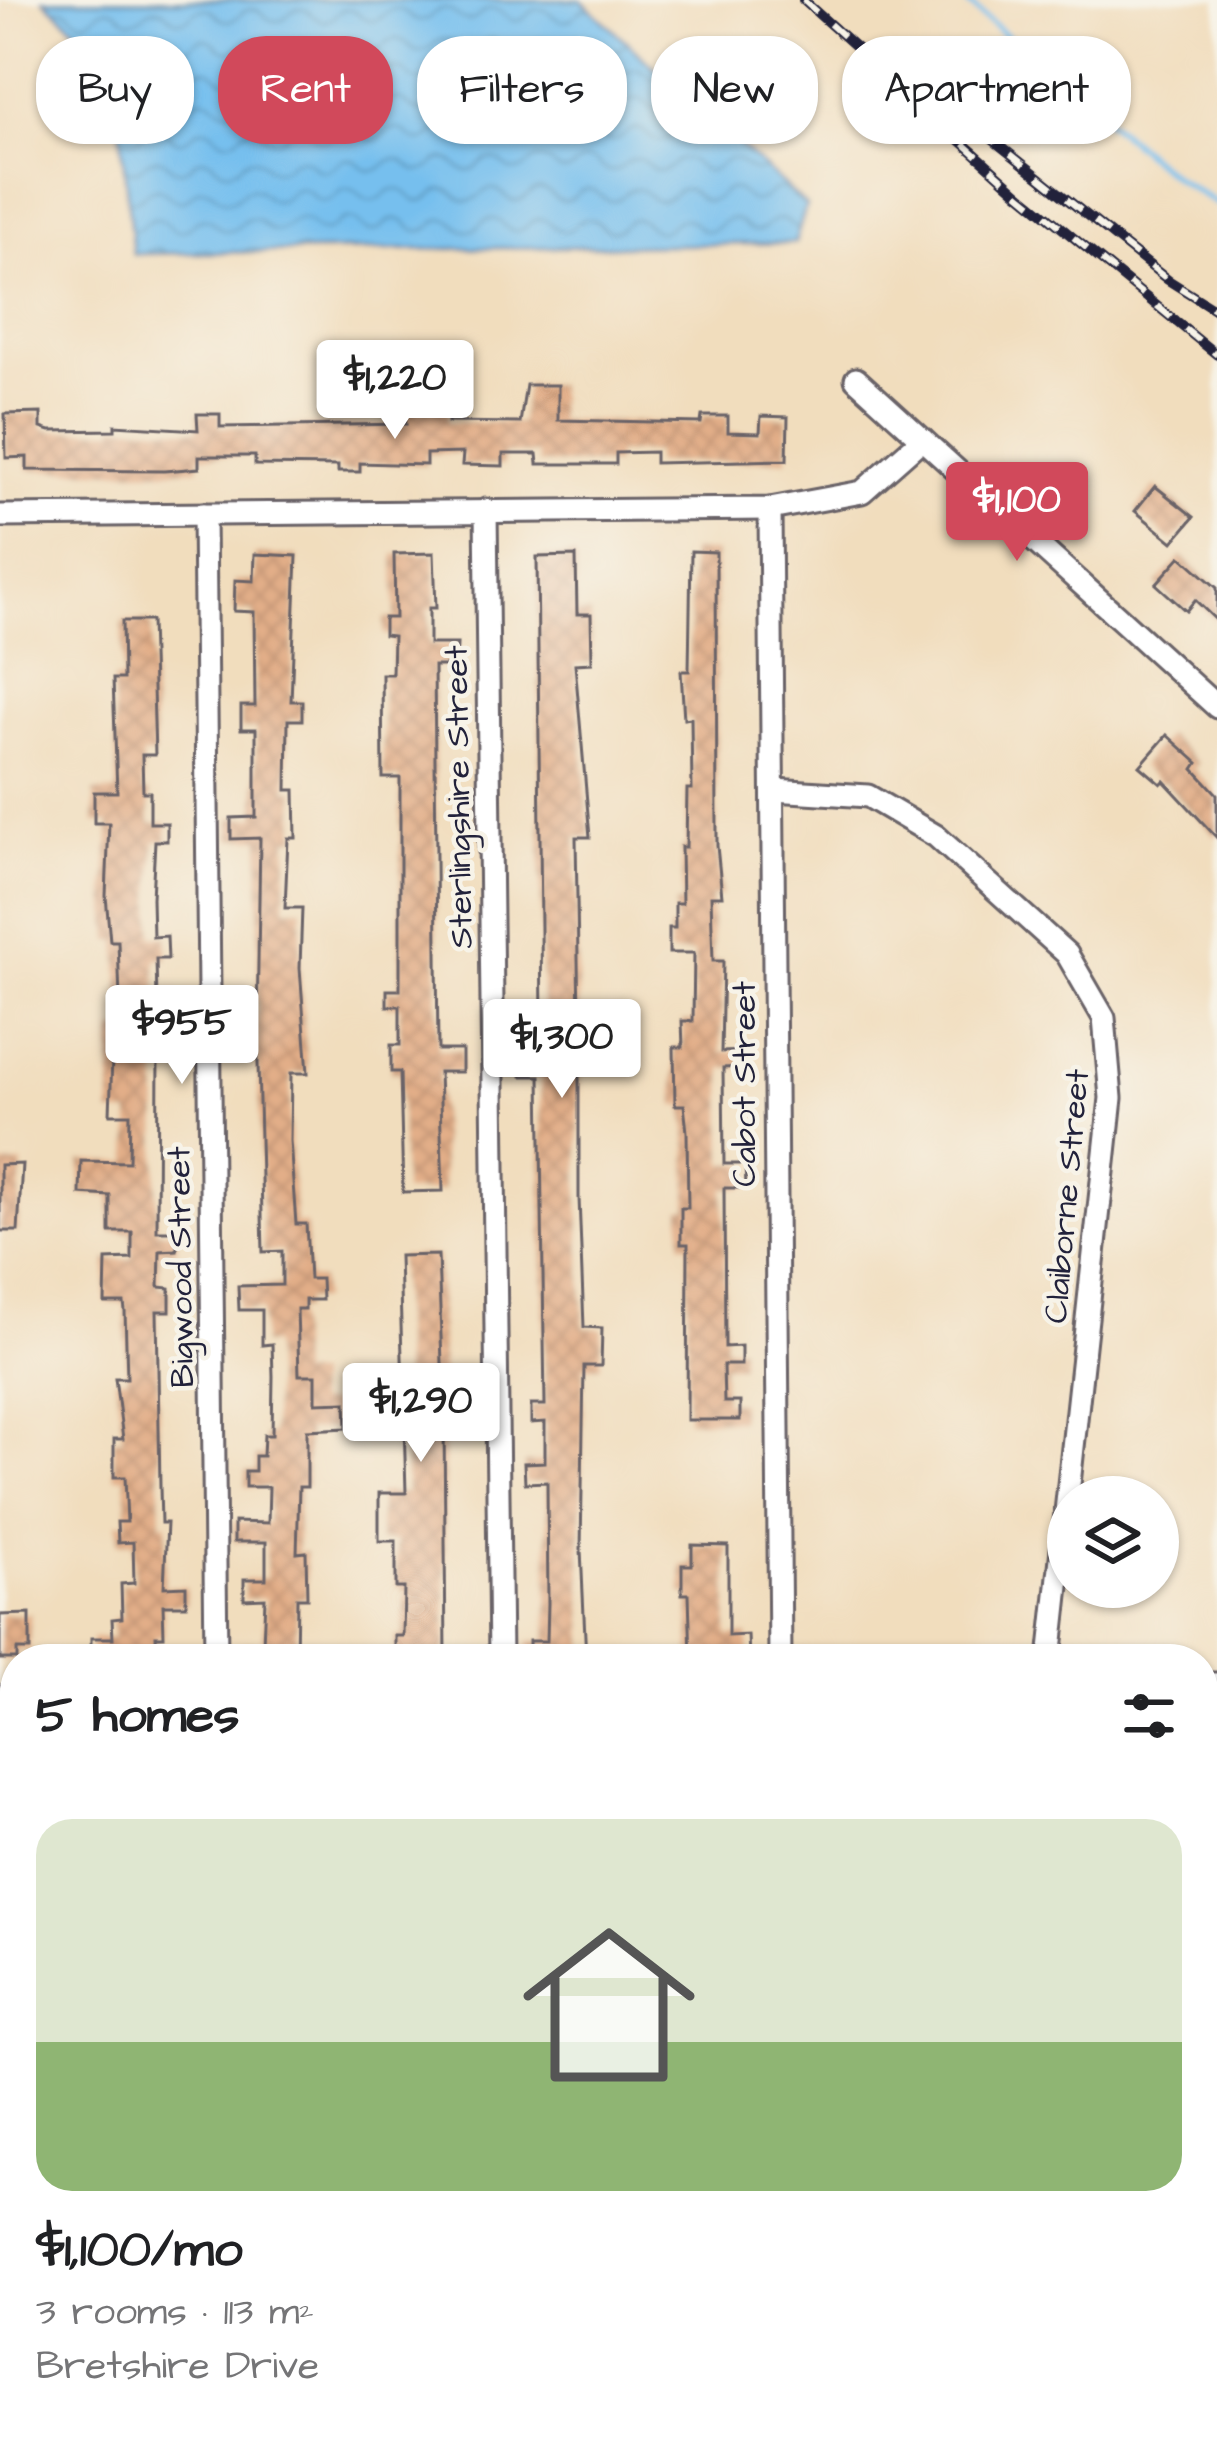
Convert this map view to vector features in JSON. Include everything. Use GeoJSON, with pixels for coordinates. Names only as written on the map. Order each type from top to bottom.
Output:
{"type":"FeatureCollection","features":[{"type":"Feature","properties":{"kind":"street"},"geometry":{"type":"LineString","coordinates":[[856,379],[1217,707]]}},
{"type":"Feature","properties":{"kind":"street"},"geometry":{"type":"LineString","coordinates":[[0,516],[770,509],[862,492],[922,439]]}},
{"type":"Feature","properties":{"kind":"street","name":"Cabot Street"},"geometry":{"type":"LineString","coordinates":[[770,509],[780,1644]]}},
{"type":"Feature","properties":{"kind":"street","name":"Sterlingshire Street"},"geometry":{"type":"LineString","coordinates":[[487,510],[500,1644]]}},
{"type":"Feature","properties":{"kind":"street","name":"Bigwood Street"},"geometry":{"type":"LineString","coordinates":[[204,514],[216,1644]]}},
{"type":"Feature","properties":{"kind":"street","name":"Claiborne Street"},"geometry":{"type":"LineString","coordinates":[[774,790],[868,796],[936,836],[1067,954],[1104,1018],[1111,1098],[1052,1644]]}},
{"type":"Feature","properties":{"kind":"water"},"geometry":{"type":"Polygon","coordinates":[[[44,0],[581,0],[620,36],[417,36],[417,144],[627,144],[627,42],[651,64],[651,144],[738,144],[806,206],[795,243],[133,254],[122,144],[194,144],[194,36],[84,36],[44,0]]]}},
{"type":"Feature","properties":{"kind":"building"},"geometry":{"type":"Polygon","coordinates":[[[526,385],[558,385],[558,420],[701,423],[702,416],[728,416],[728,432],[760,433],[761,416],[788,417],[787,460],[655,463],[655,452],[616,453],[616,464],[538,464],[537,454],[503,454],[503,466],[462,465],[463,453],[426,454],[426,465],[360,463],[360,472],[338,472],[338,466],[255,465],[255,456],[199,456],[199,468],[164,471],[27,470],[27,457],[6,458],[5,414],[41,413],[41,428],[50,431],[115,430],[115,425],[198,430],[197,414],[220,414],[220,427],[406,424],[405,411],[447,410],[448,422],[520,423],[526,385]]]}},
{"type":"Feature","properties":{"kind":"building"},"geometry":{"type":"Polygon","coordinates":[[[1155,486],[1194,517],[1173,542],[1135,511],[1155,486]]]}},
{"type":"Feature","properties":{"kind":"building"},"geometry":{"type":"Polygon","coordinates":[[[691,551],[716,552],[717,846],[722,896],[711,896],[713,961],[723,961],[721,1052],[743,1051],[744,1067],[723,1068],[724,1164],[745,1164],[746,1188],[724,1188],[725,1347],[741,1346],[741,1365],[723,1365],[724,1402],[740,1402],[740,1420],[687,1420],[688,1244],[681,1244],[681,1208],[688,1208],[687,1132],[684,1105],[675,1105],[674,1047],[683,1047],[682,1021],[693,1021],[694,953],[669,953],[669,928],[675,928],[675,903],[682,903],[681,847],[686,847],[687,789],[692,789],[691,718],[684,719],[681,671],[689,671],[691,551]]]}},
{"type":"Feature","properties":{"kind":"building"},"geometry":{"type":"Polygon","coordinates":[[[434,553],[436,608],[429,608],[429,644],[457,644],[456,666],[434,666],[438,1050],[462,1050],[462,1072],[439,1072],[443,1191],[403,1192],[400,1072],[391,1072],[391,1045],[400,1045],[400,1006],[387,1006],[387,990],[400,990],[400,778],[383,778],[382,674],[392,674],[393,636],[384,635],[384,618],[395,618],[394,554],[434,553]]]}},
{"type":"Feature","properties":{"kind":"building"},"geometry":{"type":"Polygon","coordinates":[[[255,554],[297,556],[291,701],[302,701],[302,720],[288,720],[287,790],[295,790],[296,838],[288,838],[285,908],[302,908],[300,968],[308,1073],[291,1073],[290,1141],[296,1224],[306,1224],[309,1279],[321,1279],[322,1300],[305,1300],[305,1309],[297,1309],[299,1375],[316,1375],[316,1403],[346,1402],[347,1428],[307,1430],[307,1487],[299,1487],[297,1553],[306,1552],[307,1598],[297,1598],[296,1644],[263,1644],[265,1598],[244,1599],[244,1579],[266,1579],[266,1542],[234,1542],[234,1522],[268,1523],[269,1487],[245,1487],[245,1471],[255,1471],[255,1456],[263,1456],[264,1435],[272,1435],[273,1376],[272,1344],[262,1345],[262,1310],[239,1310],[238,1286],[282,1285],[282,1251],[263,1252],[257,1025],[260,838],[231,839],[231,818],[256,817],[256,729],[241,729],[241,706],[255,706],[254,612],[234,611],[235,580],[254,581],[255,554]]]}},
{"type":"Feature","properties":{"kind":"building"},"geometry":{"type":"Polygon","coordinates":[[[576,556],[577,614],[591,614],[592,663],[575,664],[590,837],[576,837],[579,1020],[582,1031],[594,1031],[594,1048],[582,1048],[579,1075],[584,1327],[602,1328],[601,1366],[584,1366],[581,1550],[585,1644],[529,1644],[547,1641],[548,1603],[547,1482],[525,1483],[524,1463],[545,1462],[545,1422],[531,1423],[531,1405],[545,1405],[540,1076],[522,1076],[522,1053],[541,1053],[542,1020],[537,557],[576,556]]]}},
{"type":"Feature","properties":{"kind":"building"},"geometry":{"type":"Polygon","coordinates":[[[1181,556],[1217,588],[1217,621],[1195,600],[1186,611],[1156,584],[1181,556]]]}},
{"type":"Feature","properties":{"kind":"building"},"geometry":{"type":"Polygon","coordinates":[[[122,621],[151,621],[155,755],[142,755],[143,792],[150,792],[150,823],[167,823],[167,841],[155,841],[152,898],[153,937],[167,936],[168,959],[156,959],[157,1000],[165,1000],[165,1018],[136,1019],[136,1052],[158,1052],[157,1231],[177,1231],[177,1250],[160,1251],[159,1287],[170,1288],[170,1311],[157,1311],[160,1487],[161,1523],[167,1523],[164,1587],[186,1586],[186,1605],[163,1605],[164,1636],[156,1636],[156,1644],[91,1644],[91,1638],[113,1638],[112,1619],[122,1618],[121,1584],[134,1583],[133,1542],[118,1543],[117,1522],[127,1522],[125,1477],[114,1477],[114,1439],[123,1439],[115,1378],[127,1378],[125,1311],[124,1303],[105,1303],[106,1260],[132,1259],[132,1232],[110,1232],[110,1196],[80,1194],[81,1161],[129,1162],[130,1114],[110,1114],[113,1030],[121,1030],[118,941],[110,941],[106,896],[109,823],[94,823],[94,792],[117,792],[113,679],[123,679],[122,621]]]}},
{"type":"Feature","properties":{"kind":"building"},"geometry":{"type":"Polygon","coordinates":[[[1167,735],[1198,763],[1194,769],[1217,794],[1217,838],[1164,781],[1161,784],[1140,766],[1167,735]]]}},
{"type":"Feature","properties":{"kind":"building"},"geometry":{"type":"Polygon","coordinates":[[[22,1164],[18,1231],[0,1231],[0,1165],[22,1164]]]}},
{"type":"Feature","properties":{"kind":"building"},"geometry":{"type":"Polygon","coordinates":[[[438,1255],[443,1390],[450,1389],[451,1402],[466,1402],[466,1420],[444,1420],[446,1644],[395,1644],[395,1636],[403,1636],[404,1588],[396,1588],[396,1541],[379,1541],[379,1493],[406,1493],[404,1421],[386,1421],[386,1391],[403,1391],[399,1256],[438,1255]]]}},
{"type":"Feature","properties":{"kind":"building"},"geometry":{"type":"Polygon","coordinates":[[[692,1545],[728,1546],[728,1636],[748,1635],[748,1644],[691,1644],[689,1594],[682,1594],[682,1565],[692,1565],[692,1545]]]}},
{"type":"Feature","properties":{"kind":"building"},"geometry":{"type":"Polygon","coordinates":[[[30,1614],[30,1644],[0,1644],[0,1615],[30,1614]]]}},
{"type":"Feature","properties":{"kind":"waterway"},"geometry":{"type":"LineString","coordinates":[[964,0],[1175,178],[1217,204]]}},
{"type":"Feature","properties":{"kind":"railway"},"geometry":{"type":"LineString","coordinates":[[803,0],[1019,193],[1217,355]]}},
{"type":"Feature","properties":{"kind":"railway"},"geometry":{"type":"LineString","coordinates":[[998,144],[1168,280],[1217,311]]}}]}
